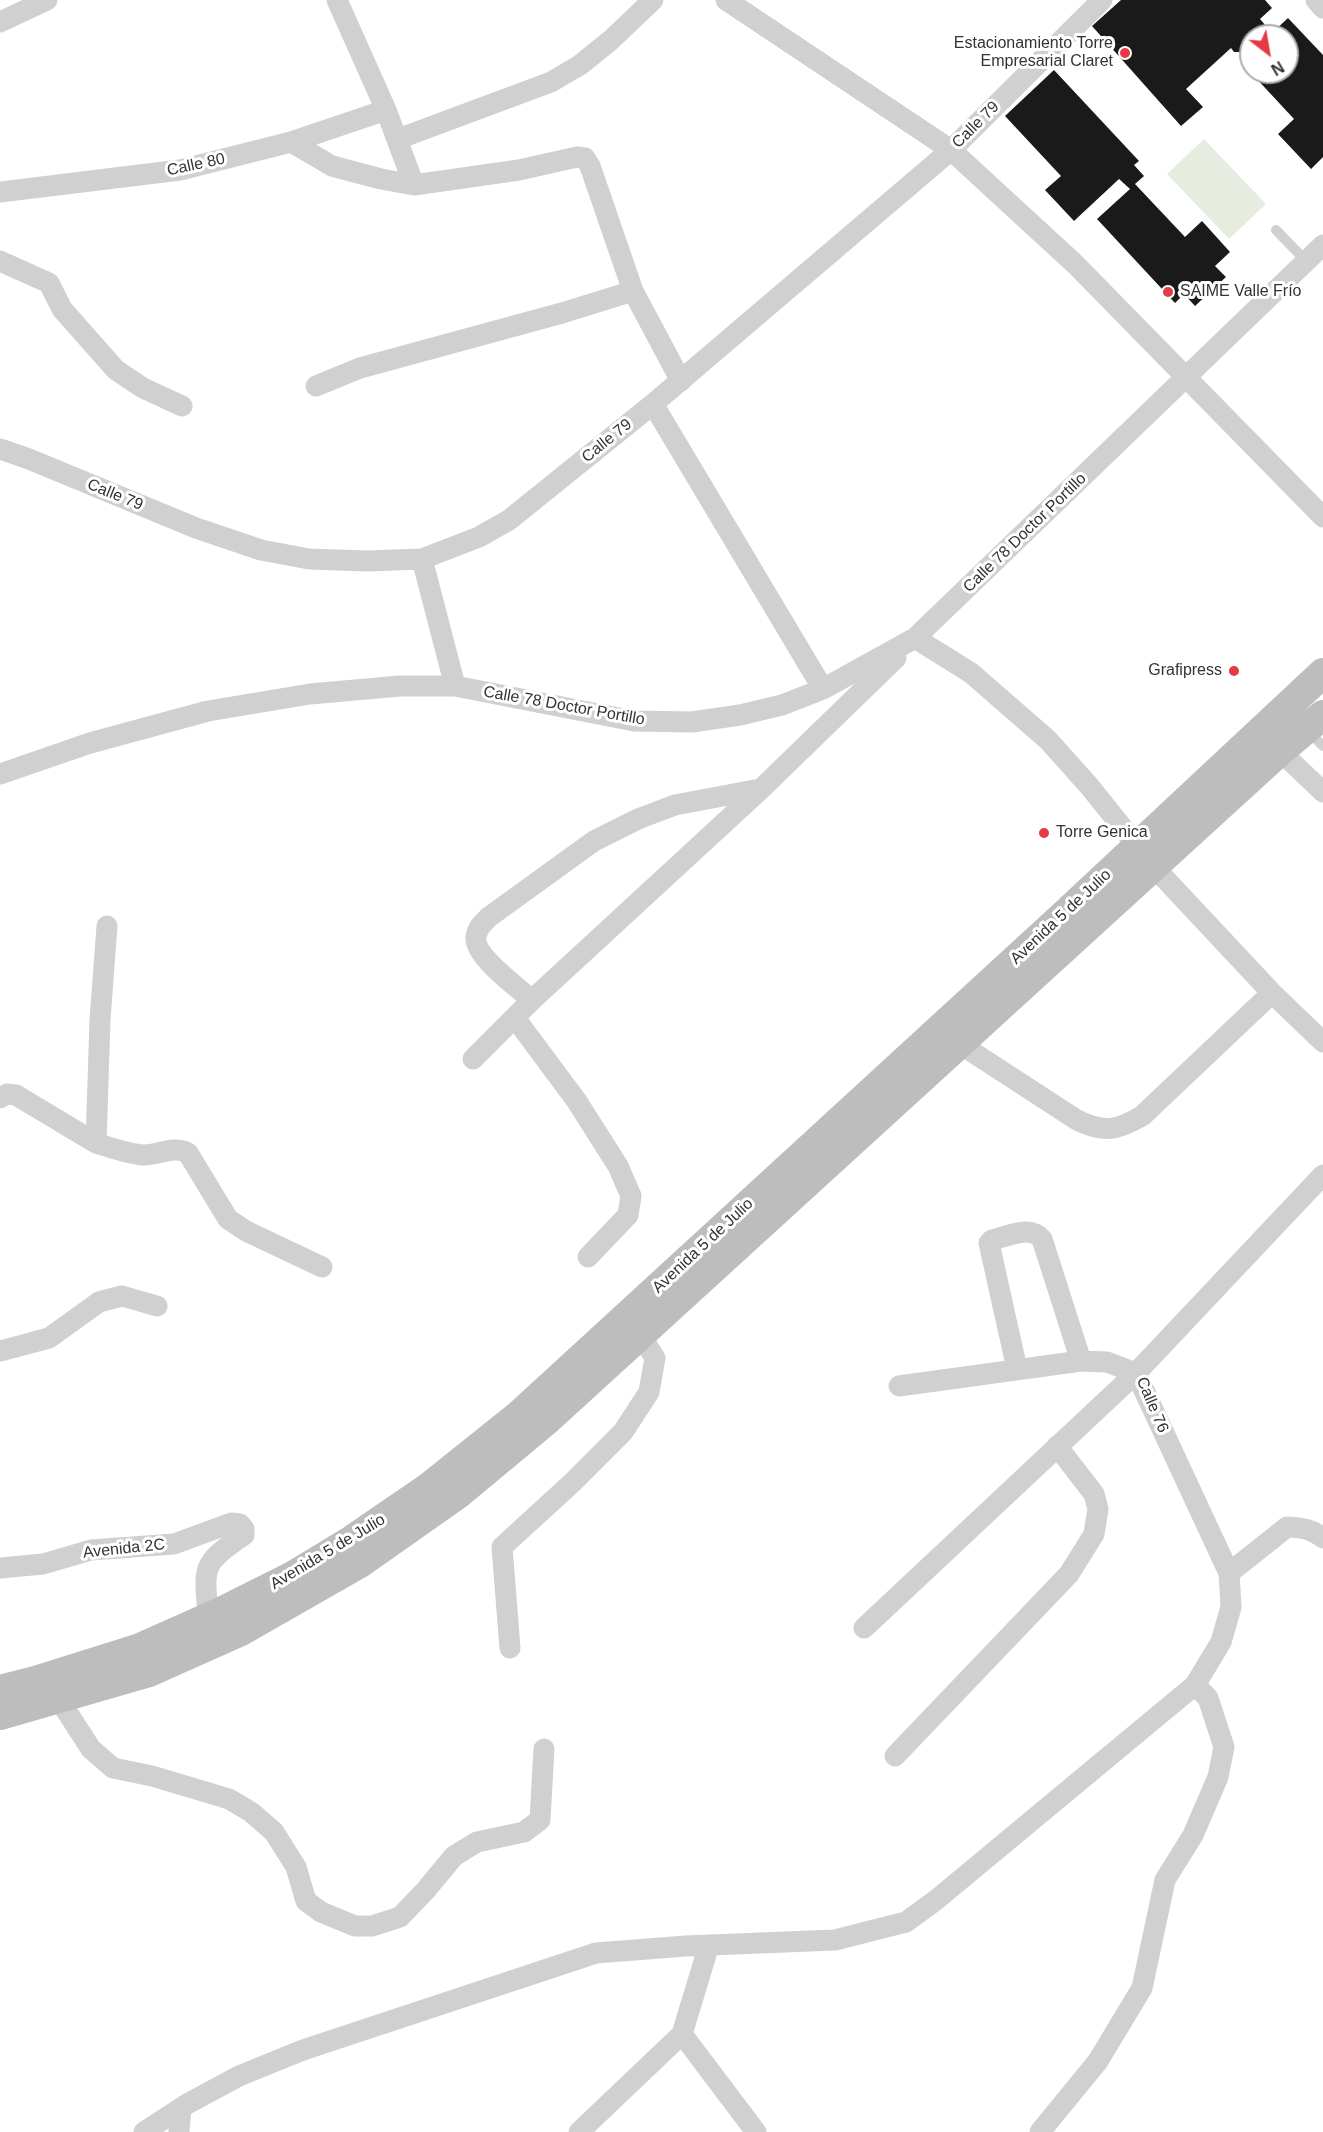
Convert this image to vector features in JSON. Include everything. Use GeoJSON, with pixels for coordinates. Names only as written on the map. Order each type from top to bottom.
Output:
{"type":"FeatureCollection","features":[{"type":"Feature","properties":{"kind":"main road","name":"Avenida 5 de Julio"},"geometry":{"type":"LineString","coordinates":[[0,1715],[149,1672],[241,1631],[360,1563],[458,1494],[547,1420],[960,1044],[1323,673]]}},
{"type":"Feature","properties":{"kind":"main road","name":"Avenida 5 de Julio"},"geometry":{"type":"LineString","coordinates":[[0,1690],[141,1648],[208,1618],[291,1577],[352,1540],[428,1488],[518,1416],[1145,856],[1280,751],[1318,730]]}},
{"type":"Feature","properties":{"kind":"street"},"geometry":{"type":"LineString","coordinates":[[0,22],[47,0]]}},
{"type":"Feature","properties":{"kind":"street"},"geometry":{"type":"LineString","coordinates":[[337,0],[386,110],[414,185]]}},
{"type":"Feature","properties":{"kind":"street"},"geometry":{"type":"LineString","coordinates":[[398,139],[551,82],[580,65],[611,40],[653,0]]}},
{"type":"Feature","properties":{"kind":"street"},"geometry":{"type":"LineString","coordinates":[[726,0],[951,150],[1076,264],[1323,517]]}},
{"type":"Feature","properties":{"kind":"street","name":"Calle 79"},"geometry":{"type":"LineString","coordinates":[[0,449],[195,528],[261,550],[309,559],[367,561],[422,559],[479,537],[509,520],[653,404],[951,150],[1102,0]]}},
{"type":"Feature","properties":{"kind":"street"},"geometry":{"type":"LineString","coordinates":[[1316,0],[1323,8]]}},
{"type":"Feature","properties":{"kind":"street","name":"Calle 80"},"geometry":{"type":"LineString","coordinates":[[0,192],[180,170],[291,142],[386,110]]}},
{"type":"Feature","properties":{"kind":"street"},"geometry":{"type":"LineString","coordinates":[[291,142],[332,166],[414,185],[519,170],[577,157],[585,158],[590,166],[633,291],[681,381]]}},
{"type":"Feature","properties":{"kind":"street","name":"Calle 78 Doctor Portillo"},"geometry":{"type":"LineString","coordinates":[[0,774],[90,743],[208,711],[310,694],[400,686],[455,686],[634,721],[692,722],[751,713],[782,705],[823,689],[915,638],[1323,245]]}},
{"type":"Feature","properties":{"kind":"street"},"geometry":{"type":"LineString","coordinates":[[0,261],[49,283],[62,309],[116,370],[143,388],[182,406]]}},
{"type":"Feature","properties":{"kind":"street"},"geometry":{"type":"LineString","coordinates":[[316,386],[360,368],[633,291]]}},
{"type":"Feature","properties":{"kind":"street"},"geometry":{"type":"LineString","coordinates":[[653,404],[823,689]]}},
{"type":"Feature","properties":{"kind":"street"},"geometry":{"type":"LineString","coordinates":[[422,559],[455,686]]}},
{"type":"Feature","properties":{"kind":"street"},"geometry":{"type":"LineString","coordinates":[[473,1059],[532,1000],[761,789],[915,638],[971,673],[1048,740],[1145,856],[1272,993],[1323,1042]]}},
{"type":"Feature","properties":{"kind":"street"},"geometry":{"type":"LineString","coordinates":[[1280,751],[1323,792]]}},
{"type":"Feature","properties":{"kind":"street"},"geometry":{"type":"LineString","coordinates":[[532,1000],[483,956],[477,946],[476,937],[480,926],[489,917],[594,841],[638,819],[675,806],[761,789]]}},
{"type":"Feature","properties":{"kind":"street"},"geometry":{"type":"LineString","coordinates":[[96,1143],[107,926]]}},
{"type":"Feature","properties":{"kind":"street"},"geometry":{"type":"LineString","coordinates":[[960,1044],[1077,1120],[1096,1129],[1122,1127],[1142,1116],[1272,993]]}},
{"type":"Feature","properties":{"kind":"street"},"geometry":{"type":"LineString","coordinates":[[515,1018],[576,1100],[618,1166],[631,1196],[628,1215],[588,1257]]}},
{"type":"Feature","properties":{"kind":"street"},"geometry":{"type":"LineString","coordinates":[[0,1098],[8,1094],[16,1095],[96,1143],[118,1151],[144,1155],[182,1150],[188,1153],[228,1219],[246,1231],[322,1266]]}},
{"type":"Feature","properties":{"kind":"street","name":"Calle 76"},"geometry":{"type":"LineString","coordinates":[[144,2132],[181,2108],[239,2076],[303,2050],[596,1953],[709,1945],[834,1940],[906,1922],[936,1900],[1195,1685],[1221,1642],[1231,1607],[1229,1573],[1136,1373],[1323,1175]]}},
{"type":"Feature","properties":{"kind":"street"},"geometry":{"type":"LineString","coordinates":[[1017,1369],[989,1243],[992,1240],[1029,1231],[1037,1233],[1042,1239],[1080,1361]]}},
{"type":"Feature","properties":{"kind":"street"},"geometry":{"type":"LineString","coordinates":[[0,1351],[49,1338],[99,1302],[122,1296],[157,1306]]}},
{"type":"Feature","properties":{"kind":"street"},"geometry":{"type":"LineString","coordinates":[[510,1648],[502,1547],[623,1432],[649,1392],[655,1358],[640,1334]]}},
{"type":"Feature","properties":{"kind":"street"},"geometry":{"type":"LineString","coordinates":[[864,1628],[1136,1373],[1107,1362],[1080,1361],[899,1386]]}},
{"type":"Feature","properties":{"kind":"street"},"geometry":{"type":"LineString","coordinates":[[895,1756],[1069,1574],[1094,1534],[1098,1509],[1094,1494],[1057,1446]]}},
{"type":"Feature","properties":{"kind":"street","name":"Avenida 2C"},"geometry":{"type":"LineString","coordinates":[[0,1569],[43,1564],[91,1550],[174,1544],[231,1523],[240,1524],[244,1529],[244,1535],[211,1560],[206,1574],[208,1618]]}},
{"type":"Feature","properties":{"kind":"street"},"geometry":{"type":"LineString","coordinates":[[1229,1573],[1287,1527],[1297,1527],[1322,1534]]}},
{"type":"Feature","properties":{"kind":"street"},"geometry":{"type":"LineString","coordinates":[[1040,2132],[1098,2061],[1142,1988],[1165,1880],[1193,1835],[1218,1777],[1224,1747],[1208,1698],[1195,1685]]}},
{"type":"Feature","properties":{"kind":"street"},"geometry":{"type":"LineString","coordinates":[[58,1698],[91,1749],[113,1768],[152,1776],[229,1799],[251,1812],[274,1832],[296,1867],[306,1901],[321,1912],[355,1926],[372,1926],[400,1917],[426,1891],[454,1856],[477,1842],[524,1832],[540,1820],[544,1749]]}},
{"type":"Feature","properties":{"kind":"street"},"geometry":{"type":"LineString","coordinates":[[579,2132],[682,2034],[709,1945]]}},
{"type":"Feature","properties":{"kind":"street"},"geometry":{"type":"LineString","coordinates":[[682,2034],[756,2132]]}},
{"type":"Feature","properties":{"kind":"street"},"geometry":{"type":"LineString","coordinates":[[179,2132],[181,2108]]}},
{"type":"Feature","properties":{"kind":"lane"},"geometry":{"type":"LineString","coordinates":[[1276,231],[1306,261]]}},
{"type":"Feature","properties":{"kind":"shaded area"},"geometry":{"type":"Polygon","coordinates":[[[1204,139],[1266,204],[1229,239],[1167,174],[1204,139]]]}},
{"type":"Feature","properties":{"kind":"building"},"geometry":{"type":"Polygon","coordinates":[[[1121,0],[1265,0],[1272,8],[1260,19],[1264,24],[1239,24],[1239,52],[1234,52],[1231,48],[1186,89],[1203,107],[1181,126],[1092,26],[1121,0]]]}},
{"type":"Feature","properties":{"kind":"building"},"geometry":{"type":"Polygon","coordinates":[[[1288,18],[1294,24],[1282,24],[1288,18]]]}},
{"type":"Feature","properties":{"kind":"building"},"geometry":{"type":"Polygon","coordinates":[[[1299,30],[1323,55],[1323,157],[1311,169],[1278,134],[1294,119],[1261,84],[1299,84],[1299,30]]]}},
{"type":"Feature","properties":{"kind":"building"},"geometry":{"type":"Polygon","coordinates":[[[1054,70],[1139,161],[1134,165],[1144,176],[1135,184],[1185,237],[1202,221],[1230,252],[1215,266],[1226,277],[1195,306],[1184,294],[1175,303],[1097,219],[1130,189],[1119,179],[1074,221],[1045,190],[1061,176],[1005,116],[1054,70]]]}},
{"type":"Feature","properties":{"kind":"place","name":"Estacionamiento Torre Empresarial Claret"},"geometry":{"type":"Point","coordinates":[1125,53]}},
{"type":"Feature","properties":{"kind":"place","name":"SAIME Valle Frío"},"geometry":{"type":"Point","coordinates":[1168,292]}},
{"type":"Feature","properties":{"kind":"place","name":"Grafipress"},"geometry":{"type":"Point","coordinates":[1234,671]}},
{"type":"Feature","properties":{"kind":"place","name":"Torre Genica"},"geometry":{"type":"Point","coordinates":[1044,833]}}]}
